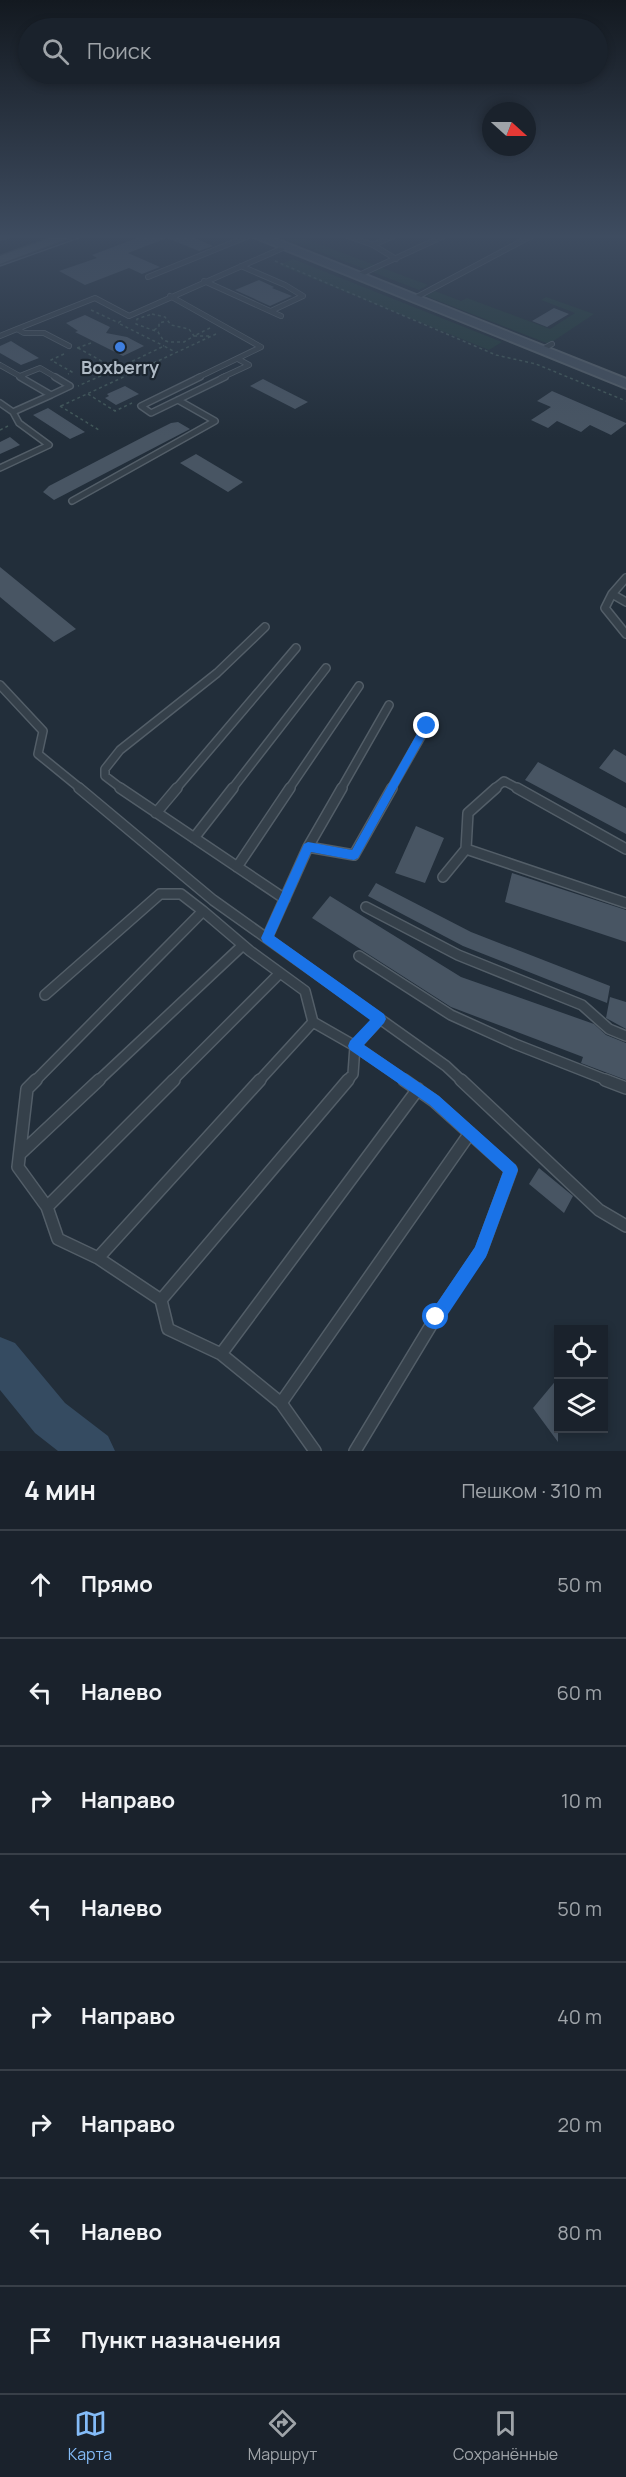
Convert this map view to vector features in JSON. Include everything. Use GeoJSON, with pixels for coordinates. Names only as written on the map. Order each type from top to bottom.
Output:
{"type":"FeatureCollection","features":[{"type":"Feature","properties":{"kind":"street"},"geometry":{"type":"LineString","coordinates":[[423,303],[546,347],[626,384]]}},
{"type":"Feature","properties":{"kind":"lane"},"geometry":{"type":"LineString","coordinates":[[0,336],[83,303]]}},
{"type":"Feature","properties":{"kind":"lane"},"geometry":{"type":"LineString","coordinates":[[104,303],[129,316],[156,303]]}},
{"type":"Feature","properties":{"kind":"lane"},"geometry":{"type":"LineString","coordinates":[[182,303],[261,347],[238,358],[141,406],[151,413],[249,365],[238,358]]}},
{"type":"Feature","properties":{"kind":"lane"},"geometry":{"type":"LineString","coordinates":[[252,303],[281,316]]}},
{"type":"Feature","properties":{"kind":"lane"},"geometry":{"type":"LineString","coordinates":[[271,311],[289,303]]}},
{"type":"Feature","properties":{"kind":"lane"},"geometry":{"type":"LineString","coordinates":[[16,329],[24,333],[44,333],[69,346]]}},
{"type":"Feature","properties":{"kind":"lane"},"geometry":{"type":"LineString","coordinates":[[0,365],[51,395]]}},
{"type":"Feature","properties":{"kind":"lane"},"geometry":{"type":"LineString","coordinates":[[13,412],[70,386],[40,368],[20,376]]}},
{"type":"Feature","properties":{"kind":"lane"},"geometry":{"type":"LineString","coordinates":[[72,501],[215,421],[178,400]]}},
{"type":"Feature","properties":{"kind":"lane"},"geometry":{"type":"LineString","coordinates":[[0,403],[13,412],[19,423],[49,445],[0,468]]}},
{"type":"Feature","properties":{"kind":"lane"},"geometry":{"type":"LineString","coordinates":[[626,578],[612,594],[605,608],[626,634]]}},
{"type":"Feature","properties":{"kind":"lane"},"geometry":{"type":"LineString","coordinates":[[612,594],[626,602]]}},
{"type":"Feature","properties":{"kind":"lane"},"geometry":{"type":"LineString","coordinates":[[265,627],[217,673],[120,750],[105,769],[105,776],[285,899]]}},
{"type":"Feature","properties":{"kind":"lane"},"geometry":{"type":"LineString","coordinates":[[156,813],[296,648]]}},
{"type":"Feature","properties":{"kind":"lane"},"geometry":{"type":"LineString","coordinates":[[194,838],[326,668]]}},
{"type":"Feature","properties":{"kind":"lane"},"geometry":{"type":"LineString","coordinates":[[0,685],[43,731],[38,754],[213,900],[446,1066],[599,1210],[626,1226]]}},
{"type":"Feature","properties":{"kind":"lane"},"geometry":{"type":"LineString","coordinates":[[237,867],[359,686]]}},
{"type":"Feature","properties":{"kind":"lane"},"geometry":{"type":"LineString","coordinates":[[267,938],[308,847],[389,705]]}},
{"type":"Feature","properties":{"kind":"lane"},"geometry":{"type":"LineString","coordinates":[[308,847],[354,855],[427,726]]}},
{"type":"Feature","properties":{"kind":"lane"},"geometry":{"type":"LineString","coordinates":[[443,877],[466,849],[468,813],[504,781],[626,849]]}},
{"type":"Feature","properties":{"kind":"lane"},"geometry":{"type":"LineString","coordinates":[[466,849],[626,903]]}},
{"type":"Feature","properties":{"kind":"lane"},"geometry":{"type":"LineString","coordinates":[[45,995],[160,894],[181,894],[243,945],[305,991],[313,1022],[355,1046],[435,1101],[511,1170],[481,1251],[436,1317],[355,1451]]}},
{"type":"Feature","properties":{"kind":"lane"},"geometry":{"type":"LineString","coordinates":[[366,908],[458,955],[582,1005],[609,1029],[626,1036]]}},
{"type":"Feature","properties":{"kind":"lane"},"geometry":{"type":"LineString","coordinates":[[203,911],[27,1089],[18,1167],[47,1207],[58,1239],[98,1258],[161,1300],[168,1329],[221,1354],[281,1403],[315,1451]]}},
{"type":"Feature","properties":{"kind":"lane"},"geometry":{"type":"LineString","coordinates":[[20,1154],[243,945]]}},
{"type":"Feature","properties":{"kind":"lane"},"geometry":{"type":"LineString","coordinates":[[359,956],[451,1015],[515,1044],[626,1088]]}},
{"type":"Feature","properties":{"kind":"lane"},"geometry":{"type":"LineString","coordinates":[[47,1207],[280,973]]}},
{"type":"Feature","properties":{"kind":"lane"},"geometry":{"type":"LineString","coordinates":[[161,1300],[353,1074],[355,1046],[380,1019]]}},
{"type":"Feature","properties":{"kind":"lane"},"geometry":{"type":"LineString","coordinates":[[98,1258],[313,1022]]}},
{"type":"Feature","properties":{"kind":"lane"},"geometry":{"type":"LineString","coordinates":[[221,1354],[418,1089]]}},
{"type":"Feature","properties":{"kind":"lane"},"geometry":{"type":"LineString","coordinates":[[281,1403],[470,1133]]}},
{"type":"Feature","properties":{"kind":"path"},"geometry":{"type":"LineString","coordinates":[[373,303],[496,355],[536,364],[626,401]]}},
{"type":"Feature","properties":{"kind":"path"},"geometry":{"type":"LineString","coordinates":[[92,310],[178,352]]}},
{"type":"Feature","properties":{"kind":"path"},"geometry":{"type":"LineString","coordinates":[[194,336],[189,329],[171,325],[161,315],[143,315],[135,323],[159,332],[164,340],[178,343],[191,339],[213,327],[204,323]]}},
{"type":"Feature","properties":{"kind":"path"},"geometry":{"type":"LineString","coordinates":[[118,323],[128,318]]}},
{"type":"Feature","properties":{"kind":"path"},"geometry":{"type":"LineString","coordinates":[[152,330],[157,328],[159,323],[167,321]]}},
{"type":"Feature","properties":{"kind":"path"},"geometry":{"type":"LineString","coordinates":[[140,334],[145,328]]}},
{"type":"Feature","properties":{"kind":"path"},"geometry":{"type":"LineString","coordinates":[[61,406],[221,331]]}},
{"type":"Feature","properties":{"kind":"path"},"geometry":{"type":"LineString","coordinates":[[194,336],[211,336]]}},
{"type":"Feature","properties":{"kind":"path"},"geometry":{"type":"LineString","coordinates":[[75,341],[84,346]]}},
{"type":"Feature","properties":{"kind":"path"},"geometry":{"type":"LineString","coordinates":[[58,379],[72,372],[51,360],[90,343]]}},
{"type":"Feature","properties":{"kind":"path"},"geometry":{"type":"LineString","coordinates":[[178,343],[178,352]]}},
{"type":"Feature","properties":{"kind":"path"},"geometry":{"type":"LineString","coordinates":[[78,386],[164,346]]}},
{"type":"Feature","properties":{"kind":"path"},"geometry":{"type":"LineString","coordinates":[[78,348],[116,369]]}},
{"type":"Feature","properties":{"kind":"path"},"geometry":{"type":"LineString","coordinates":[[56,403],[99,429]]}},
{"type":"Feature","properties":{"kind":"green space"},"geometry":{"type":"Polygon","coordinates":[[[372,303],[403,303],[502,342],[489,350],[372,303]]]}},
{"type":"Feature","properties":{"kind":"green space"},"geometry":{"type":"Polygon","coordinates":[[[443,303],[480,303],[550,329],[575,313],[548,303],[562,303],[594,314],[549,344],[443,303]]]}},
{"type":"Feature","properties":{"kind":"building"},"geometry":{"type":"Polygon","coordinates":[[[263,303],[277,303],[270,306],[263,303]]]}},
{"type":"Feature","properties":{"kind":"building"},"geometry":{"type":"Polygon","coordinates":[[[554,308],[569,314],[547,327],[532,321],[554,308]]]}},
{"type":"Feature","properties":{"kind":"building"},"geometry":{"type":"Polygon","coordinates":[[[85,315],[110,327],[106,333],[127,337],[144,346],[123,356],[75,332],[78,331],[66,323],[85,315]]]}},
{"type":"Feature","properties":{"kind":"building"},"geometry":{"type":"Polygon","coordinates":[[[11,341],[39,358],[21,365],[0,353],[0,346],[11,341]]]}},
{"type":"Feature","properties":{"kind":"building"},"geometry":{"type":"Polygon","coordinates":[[[263,379],[308,402],[295,409],[250,386],[263,379]]]}},
{"type":"Feature","properties":{"kind":"building"},"geometry":{"type":"Polygon","coordinates":[[[125,386],[139,394],[116,405],[105,398],[109,396],[107,394],[125,386]]]}},
{"type":"Feature","properties":{"kind":"building"},"geometry":{"type":"Polygon","coordinates":[[[552,391],[626,424],[611,435],[590,425],[581,432],[557,421],[548,428],[531,420],[551,407],[537,401],[552,391]]]}},
{"type":"Feature","properties":{"kind":"building"},"geometry":{"type":"Polygon","coordinates":[[[48,408],[85,432],[70,439],[33,415],[48,408]]]}},
{"type":"Feature","properties":{"kind":"building"},"geometry":{"type":"Polygon","coordinates":[[[178,422],[190,429],[54,500],[43,492],[49,486],[147,435],[178,422]]]}},
{"type":"Feature","properties":{"kind":"building"},"geometry":{"type":"Polygon","coordinates":[[[10,437],[20,445],[0,454],[0,442],[10,437]]]}},
{"type":"Feature","properties":{"kind":"building"},"geometry":{"type":"Polygon","coordinates":[[[196,454],[243,482],[228,492],[180,463],[196,454]]]}},
{"type":"Feature","properties":{"kind":"building"},"geometry":{"type":"Polygon","coordinates":[[[0,567],[76,629],[54,642],[0,597],[0,567]]]}},
{"type":"Feature","properties":{"kind":"building"},"geometry":{"type":"Polygon","coordinates":[[[614,749],[626,756],[626,783],[599,768],[614,749]]]}},
{"type":"Feature","properties":{"kind":"building"},"geometry":{"type":"Polygon","coordinates":[[[538,762],[626,808],[626,834],[525,780],[538,762]]]}},
{"type":"Feature","properties":{"kind":"building"},"geometry":{"type":"Polygon","coordinates":[[[416,826],[444,838],[425,883],[395,873],[416,826]]]}},
{"type":"Feature","properties":{"kind":"building"},"geometry":{"type":"Polygon","coordinates":[[[512,873],[626,910],[626,942],[505,902],[512,873]]]}},
{"type":"Feature","properties":{"kind":"building"},"geometry":{"type":"Polygon","coordinates":[[[376,883],[471,932],[610,986],[607,1003],[463,946],[368,896],[376,883]]]}},
{"type":"Feature","properties":{"kind":"building"},"geometry":{"type":"Polygon","coordinates":[[[330,896],[461,977],[594,1024],[606,1035],[626,1043],[626,1080],[581,1063],[583,1057],[451,1007],[312,918],[330,896]]]}},
{"type":"Feature","properties":{"kind":"building"},"geometry":{"type":"Polygon","coordinates":[[[610,997],[626,1002],[626,1029],[606,1018],[610,997]]]}},
{"type":"Feature","properties":{"kind":"building"},"geometry":{"type":"Polygon","coordinates":[[[539,1168],[573,1196],[564,1213],[529,1184],[539,1168]]]}},
{"type":"Feature","properties":{"kind":"building"},"geometry":{"type":"Polygon","coordinates":[[[554,1383],[554,1433],[558,1433],[558,1442],[533,1408],[554,1383]]]}},
{"type":"Feature","properties":{"kind":"waterway"},"geometry":{"type":"LineString","coordinates":[[0,1358],[50,1418],[93,1451]]}},
{"type":"Feature","properties":{"kind":"place","name":"Boxberry"},"geometry":{"type":"Point","coordinates":[120,347]}},
{"type":"Feature","properties":{"kind":"route"},"geometry":{"type":"LineString","coordinates":[[427,726],[354,855],[308,847],[267,938],[380,1019],[355,1046],[435,1101],[511,1170],[481,1251],[436,1317]]}}]}
